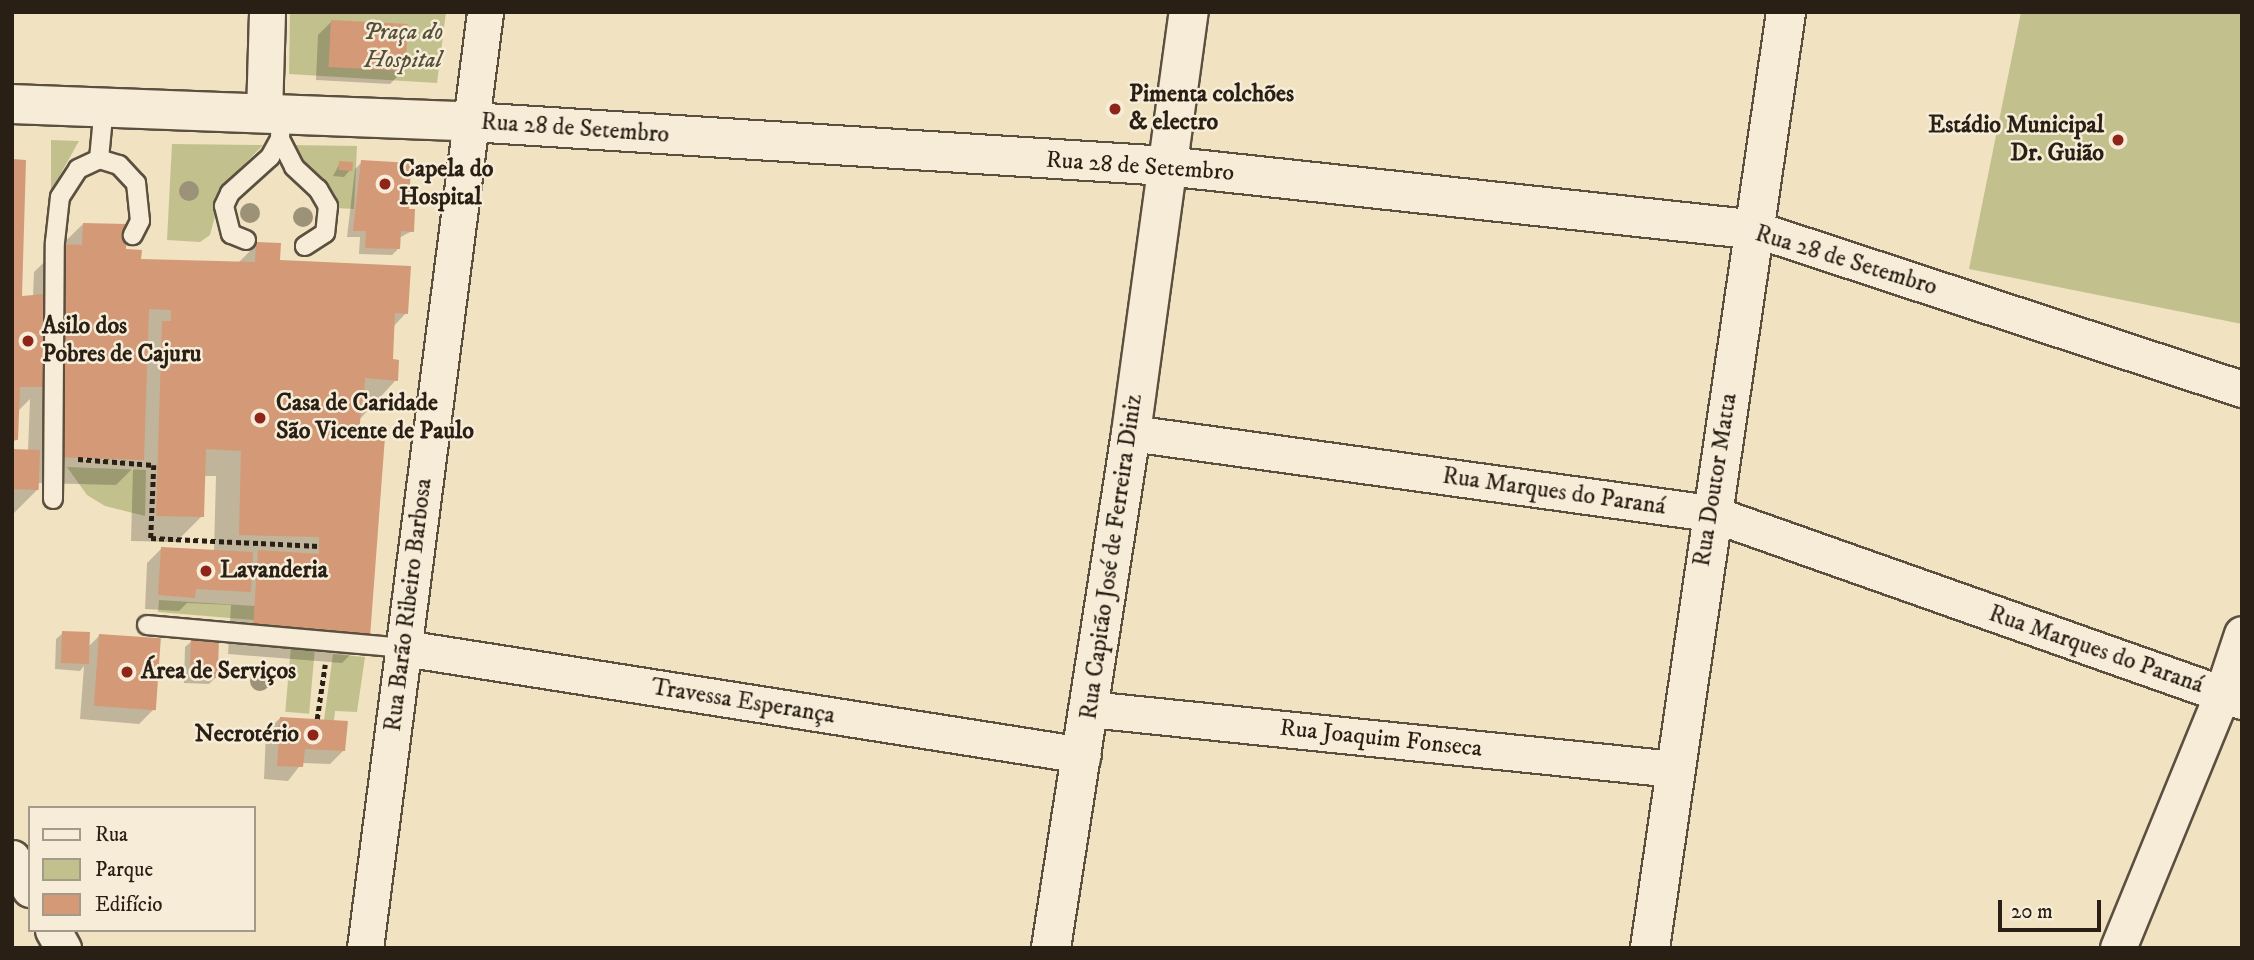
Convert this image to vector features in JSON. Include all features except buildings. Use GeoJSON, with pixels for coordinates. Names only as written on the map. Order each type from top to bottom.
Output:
{"type":"FeatureCollection","features":[{"type":"Feature","properties":{"kind":"main road","name":"Rua Capitão José de Ferreira Diniz"},"geometry":{"type":"LineString","coordinates":[[1051,948],[1131,433],[1189,12]]}},
{"type":"Feature","properties":{"kind":"main road","name":"Rua Doutor Matta"},"geometry":{"type":"LineString","coordinates":[[1650,948],[1710,513],[1758,230],[1786,12]]}},
{"type":"Feature","properties":{"kind":"main road","name":"Rua 28 de Setembro"},"geometry":{"type":"LineString","coordinates":[[12,104],[104,106],[275,122],[471,122],[1166,166],[1758,230]]}},
{"type":"Feature","properties":{"kind":"street"},"geometry":{"type":"LineString","coordinates":[[267,12],[275,122]]}},
{"type":"Feature","properties":{"kind":"street","name":"Rua Barão Ribeiro Barbosa"},"geometry":{"type":"LineString","coordinates":[[365,948],[485,12]]}},
{"type":"Feature","properties":{"kind":"street","name":"Rua 28 de Setembro"},"geometry":{"type":"LineString","coordinates":[[1758,230],[2242,389]]}},
{"type":"Feature","properties":{"kind":"street","name":"Rua Marques do Paraná"},"geometry":{"type":"LineString","coordinates":[[1131,433],[1710,513],[2232,698]]}},
{"type":"Feature","properties":{"kind":"street"},"geometry":{"type":"LineString","coordinates":[[2118,948],[2232,698],[2242,634]]}},
{"type":"Feature","properties":{"kind":"street","name":"Travessa Esperança"},"geometry":{"type":"LineString","coordinates":[[404,648],[1083,755]]}},
{"type":"Feature","properties":{"kind":"street","name":"Rua Joaquim Fonseca"},"geometry":{"type":"LineString","coordinates":[[1089,709],[1674,769]]}},
{"type":"Feature","properties":{"kind":"street"},"geometry":{"type":"LineString","coordinates":[[12,858],[28,886]]}},
{"type":"Feature","properties":{"kind":"street"},"geometry":{"type":"LineString","coordinates":[[54,932],[63,948]]}},
{"type":"Feature","properties":{"kind":"lane"},"geometry":{"type":"LineString","coordinates":[[99,159],[104,106]]}},
{"type":"Feature","properties":{"kind":"lane"},"geometry":{"type":"LineString","coordinates":[[246,240],[231,234],[224,206],[230,193],[270,157],[275,122]]}},
{"type":"Feature","properties":{"kind":"lane"},"geometry":{"type":"LineString","coordinates":[[275,122],[295,167],[318,189],[328,206],[325,233],[305,246]]}},
{"type":"Feature","properties":{"kind":"lane"},"geometry":{"type":"LineString","coordinates":[[53,499],[55,242],[60,197],[78,169],[99,159],[119,164],[136,183],[140,221],[133,235]]}},
{"type":"Feature","properties":{"kind":"lane"},"geometry":{"type":"LineString","coordinates":[[147,625],[404,648]]}},
{"type":"Feature","properties":{"kind":"path"},"geometry":{"type":"LineString","coordinates":[[52,458],[154,465],[151,538],[319,546]]}},
{"type":"Feature","properties":{"kind":"path"},"geometry":{"type":"LineString","coordinates":[[317,719],[328,642]]}},
{"type":"Feature","properties":{"kind":"green space","name":"Praça do Hospital"},"geometry":{"type":"Polygon","coordinates":[[[290,12],[446,12],[437,83],[289,74],[290,12]]]}},
{"type":"Feature","properties":{"kind":"green space","name":"Estádio Municipal Dr. Guião"},"geometry":{"type":"Polygon","coordinates":[[[2021,12],[2242,12],[2242,324],[1969,269],[2021,12]]]}},
{"type":"Feature","properties":{"kind":"green space"},"geometry":{"type":"Polygon","coordinates":[[[51,140],[79,141],[51,191],[51,140]]]}},
{"type":"Feature","properties":{"kind":"green space"},"geometry":{"type":"Polygon","coordinates":[[[172,144],[263,145],[223,186],[210,235],[200,242],[167,240],[172,144]]]}},
{"type":"Feature","properties":{"kind":"green space"},"geometry":{"type":"Polygon","coordinates":[[[291,145],[357,146],[354,209],[336,208],[330,192],[303,166],[291,145]]]}},
{"type":"Feature","properties":{"kind":"green space"},"geometry":{"type":"Polygon","coordinates":[[[67,467],[146,470],[145,516],[105,506],[87,495],[67,467]]]}},
{"type":"Feature","properties":{"kind":"green space"},"geometry":{"type":"Polygon","coordinates":[[[159,600],[255,606],[254,620],[158,612],[159,600]]]}},
{"type":"Feature","properties":{"kind":"green space"},"geometry":{"type":"Polygon","coordinates":[[[291,646],[315,648],[309,714],[285,712],[291,646]]]}},
{"type":"Feature","properties":{"kind":"green space"},"geometry":{"type":"Polygon","coordinates":[[[333,654],[365,657],[357,712],[335,711],[334,720],[324,720],[333,654]]]}},
{"type":"Feature","properties":{"kind":"place","name":"Pimenta colchões & electro"},"geometry":{"type":"Point","coordinates":[1115,109]}},
{"type":"Feature","properties":{"kind":"place","name":"Estádio Municipal Dr. Guião"},"geometry":{"type":"Point","coordinates":[2118,140]}},
{"type":"Feature","properties":{"kind":"place","name":"Capela do Hospital"},"geometry":{"type":"Point","coordinates":[385,184]}},
{"type":"Feature","properties":{"kind":"place","name":"Asilo dos Pobres de Cajuru"},"geometry":{"type":"Point","coordinates":[28,341]}},
{"type":"Feature","properties":{"kind":"place","name":"Casa de Caridade São Vicente de Paulo"},"geometry":{"type":"Point","coordinates":[260,418]}},
{"type":"Feature","properties":{"kind":"place","name":"Lavanderia"},"geometry":{"type":"Point","coordinates":[206,571]}},
{"type":"Feature","properties":{"kind":"place","name":"Área de Serviços"},"geometry":{"type":"Point","coordinates":[127,672]}},
{"type":"Feature","properties":{"kind":"place","name":"Necrotério"},"geometry":{"type":"Point","coordinates":[313,735]}}]}
